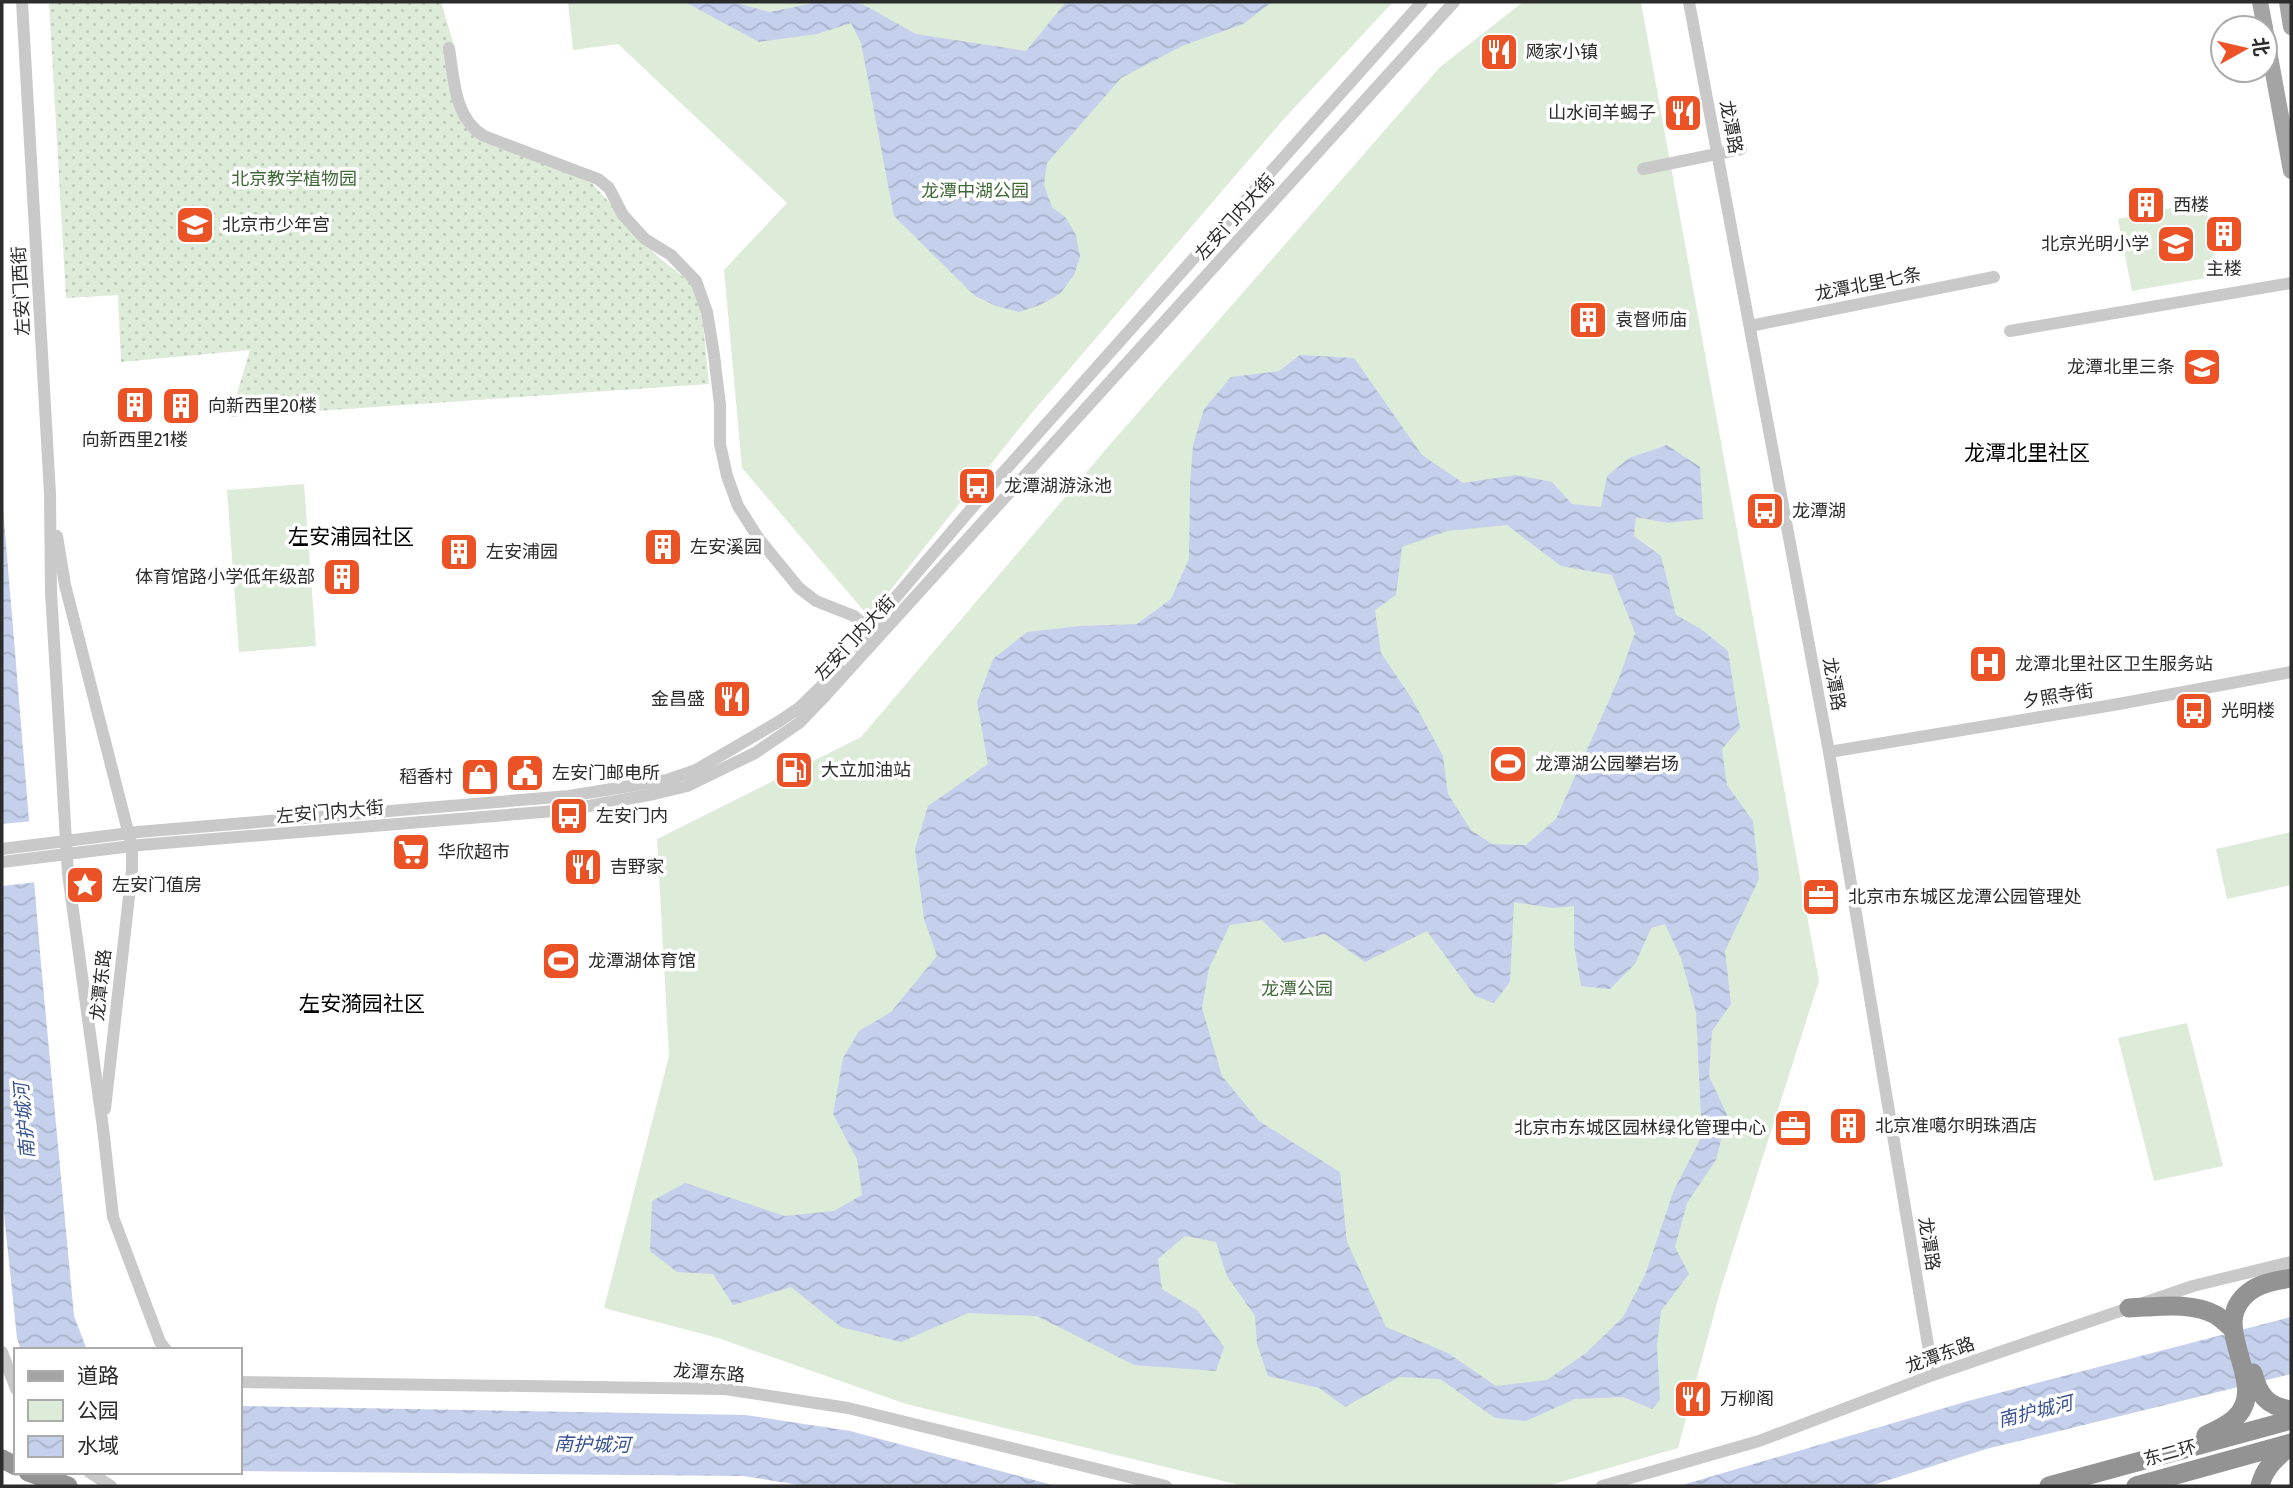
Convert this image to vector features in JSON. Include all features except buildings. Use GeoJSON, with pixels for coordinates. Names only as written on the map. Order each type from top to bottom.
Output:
{"type":"FeatureCollection","features":[{"type":"Feature","properties":{"kind":"highway"},"geometry":{"type":"LineString","coordinates":[[2291,1278],[2257,1287],[2246,1295],[2236,1308],[2237,1328],[2253,1390],[2271,1404],[2291,1410]]}},
{"type":"Feature","properties":{"kind":"highway"},"geometry":{"type":"LineString","coordinates":[[2237,1328],[2256,1300],[2270,1292],[2291,1286]]}},
{"type":"Feature","properties":{"kind":"highway"},"geometry":{"type":"LineString","coordinates":[[2129,1308],[2176,1306],[2205,1310],[2237,1328]]}},
{"type":"Feature","properties":{"kind":"highway"},"geometry":{"type":"LineString","coordinates":[[2188,1448],[2235,1419],[2253,1390]]}},
{"type":"Feature","properties":{"kind":"highway","name":"东二环"},"geometry":{"type":"LineString","coordinates":[[2049,1486],[2291,1420]]}},
{"type":"Feature","properties":{"kind":"highway"},"geometry":{"type":"LineString","coordinates":[[2260,1486],[2263,1475],[2274,1459],[2291,1444]]}},
{"type":"Feature","properties":{"kind":"highway","name":"东二环"},"geometry":{"type":"LineString","coordinates":[[2136,1486],[2291,1444]]}},
{"type":"Feature","properties":{"kind":"highway"},"geometry":{"type":"LineString","coordinates":[[34,1474],[68,1486]]}},
{"type":"Feature","properties":{"kind":"main road"},"geometry":{"type":"LineString","coordinates":[[2287,2],[2291,27]]}},
{"type":"Feature","properties":{"kind":"main road"},"geometry":{"type":"LineString","coordinates":[[2275,84],[2291,171]]}},
{"type":"Feature","properties":{"kind":"street","name":"左安门西街"},"geometry":{"type":"LineString","coordinates":[[22,2],[50,494],[51,592],[65,842]]}},
{"type":"Feature","properties":{"kind":"street","name":"左安门内大街"},"geometry":{"type":"LineString","coordinates":[[875,634],[884,611],[983,495],[1422,2]]}},
{"type":"Feature","properties":{"kind":"street","name":"左安门内大街"},"geometry":{"type":"LineString","coordinates":[[2,849],[65,842],[131,840],[569,796],[667,780],[696,770],[734,750],[799,708],[875,634],[1454,2]]}},
{"type":"Feature","properties":{"kind":"street","name":"龙潭路"},"geometry":{"type":"LineString","coordinates":[[1689,2],[1829,751],[1933,1376]]}},
{"type":"Feature","properties":{"kind":"street"},"geometry":{"type":"LineString","coordinates":[[449,48],[458,100],[463,117],[472,129],[598,179],[609,188],[623,215],[646,239],[671,255],[696,281],[707,312],[714,355],[720,405],[720,444],[727,476],[738,506],[759,539],[799,589],[816,601],[854,616],[875,634]]}},
{"type":"Feature","properties":{"kind":"street"},"geometry":{"type":"LineString","coordinates":[[1643,169],[1741,149]]}},
{"type":"Feature","properties":{"kind":"street","name":"龙潭北里七条"},"geometry":{"type":"LineString","coordinates":[[1750,326],[1994,278]]}},
{"type":"Feature","properties":{"kind":"street"},"geometry":{"type":"LineString","coordinates":[[2010,331],[2291,283]]}},
{"type":"Feature","properties":{"kind":"street","name":"左安门西街"},"geometry":{"type":"LineString","coordinates":[[50,494],[65,585],[131,840]]}},
{"type":"Feature","properties":{"kind":"street","name":"夕照寺街"},"geometry":{"type":"LineString","coordinates":[[1829,751],[2113,705],[2291,672]]}},
{"type":"Feature","properties":{"kind":"street","name":"左安门内大街"},"geometry":{"type":"LineString","coordinates":[[2,862],[67,855],[131,840]]}},
{"type":"Feature","properties":{"kind":"street","name":"龙潭东路"},"geometry":{"type":"LineString","coordinates":[[103,1128],[132,870],[131,840]]}},
{"type":"Feature","properties":{"kind":"street","name":"龙潭东路"},"geometry":{"type":"LineString","coordinates":[[65,842],[113,1217],[164,1348]]}},
{"type":"Feature","properties":{"kind":"street","name":"龙潭东路"},"geometry":{"type":"LineString","coordinates":[[1602,1486],[1759,1441],[1933,1376],[2193,1286],[2291,1262]]}},
{"type":"Feature","properties":{"kind":"street"},"geometry":{"type":"LineString","coordinates":[[2,1352],[14,1384]]}},
{"type":"Feature","properties":{"kind":"street","name":"龙潭东路"},"geometry":{"type":"LineString","coordinates":[[242,1382],[725,1389],[848,1408],[1166,1486]]}},
{"type":"Feature","properties":{"kind":"street"},"geometry":{"type":"LineString","coordinates":[[92,1474],[111,1486]]}},
{"type":"Feature","properties":{"kind":"green space","name":"北京教学植物园"},"geometry":{"type":"Polygon","coordinates":[[[49,2],[441,2],[453,42],[464,126],[475,137],[592,183],[657,256],[691,283],[702,314],[709,384],[230,417],[250,350],[121,362],[118,295],[66,298],[49,2]]]}},
{"type":"Feature","properties":{"kind":"green space","name":"龙潭中湖公园"},"geometry":{"type":"Polygon","coordinates":[[[568,2],[1393,2],[1283,120],[1030,415],[869,617],[742,468],[724,270],[787,203],[618,44],[573,50],[568,2]]]}},
{"type":"Feature","properties":{"kind":"green space","name":"龙潭公园"},"geometry":{"type":"Polygon","coordinates":[[[1523,2],[1641,2],[1819,981],[1721,1288],[1678,1448],[1547,1486],[1244,1486],[906,1404],[718,1338],[604,1308],[669,1056],[657,839],[861,737],[1107,448],[1440,67],[1523,2]]]}},
{"type":"Feature","properties":{"kind":"green space"},"geometry":{"type":"Polygon","coordinates":[[[2205,201],[2218,276],[2132,291],[2118,219],[2205,201]]]}},
{"type":"Feature","properties":{"kind":"green space"},"geometry":{"type":"Polygon","coordinates":[[[304,484],[316,646],[239,652],[227,490],[304,484]]]}},
{"type":"Feature","properties":{"kind":"green space"},"geometry":{"type":"Polygon","coordinates":[[[2291,832],[2291,885],[2227,899],[2216,849],[2291,832]]]}},
{"type":"Feature","properties":{"kind":"green space"},"geometry":{"type":"Polygon","coordinates":[[[2187,1023],[2223,1166],[2154,1181],[2118,1038],[2187,1023]]]}},
{"type":"Feature","properties":{"kind":"water"},"geometry":{"type":"Polygon","coordinates":[[[685,2],[733,2],[770,12],[819,2],[852,2],[864,5],[916,34],[1026,51],[1066,2],[1272,2],[1243,24],[1182,46],[1121,78],[1047,163],[1044,185],[1052,207],[1066,218],[1076,235],[1080,257],[1074,275],[1060,294],[1019,312],[996,306],[975,296],[894,216],[861,43],[851,23],[817,34],[759,42],[685,2]]]}},
{"type":"Feature","properties":{"kind":"water"},"geometry":{"type":"Polygon","coordinates":[[[1300,355],[1354,358],[1422,455],[1463,483],[1516,475],[1552,482],[1572,504],[1601,507],[1607,476],[1629,458],[1667,445],[1700,467],[1703,519],[1668,523],[1636,517],[1634,536],[1661,556],[1676,615],[1701,629],[1728,651],[1740,728],[1722,749],[1727,785],[1753,821],[1759,879],[1725,951],[1731,1004],[1712,1031],[1709,1076],[1727,1115],[1716,1160],[1687,1203],[1675,1247],[1689,1274],[1661,1311],[1657,1345],[1660,1400],[1652,1409],[1623,1397],[1575,1399],[1526,1421],[1495,1418],[1440,1379],[1399,1377],[1345,1407],[1319,1388],[1268,1376],[1257,1344],[1255,1316],[1227,1276],[1216,1242],[1185,1236],[1158,1259],[1162,1289],[1198,1311],[1224,1347],[1216,1371],[1134,1365],[1037,1316],[968,1313],[901,1342],[841,1327],[791,1287],[733,1305],[713,1274],[677,1272],[650,1251],[652,1201],[685,1183],[785,1216],[834,1211],[862,1195],[857,1159],[833,1114],[843,1058],[859,1031],[891,1012],[937,956],[924,919],[915,849],[928,806],[988,764],[977,702],[993,659],[1027,632],[1080,626],[1137,624],[1171,599],[1189,559],[1193,445],[1204,409],[1231,377],[1279,371],[1300,355]],[[1507,525],[1447,531],[1402,547],[1396,595],[1375,610],[1381,653],[1412,699],[1443,756],[1448,794],[1471,830],[1492,844],[1526,845],[1556,819],[1619,678],[1635,633],[1612,575],[1561,566],[1507,525]],[[1514,902],[1510,982],[1494,1003],[1475,996],[1427,931],[1365,962],[1325,934],[1285,943],[1262,920],[1230,925],[1209,968],[1202,1008],[1222,1076],[1259,1121],[1340,1172],[1347,1242],[1386,1327],[1448,1353],[1496,1386],[1547,1380],[1586,1353],[1623,1317],[1645,1275],[1674,1190],[1702,1136],[1696,1012],[1681,958],[1665,924],[1651,928],[1635,964],[1610,989],[1581,986],[1574,945],[1574,906],[1552,908],[1514,902]]]}},
{"type":"Feature","properties":{"kind":"water","name":"南护城河"},"geometry":{"type":"Polygon","coordinates":[[[2,496],[74,1316],[86,1348],[20,1348],[17,1338],[2,1195],[2,496]]]}},
{"type":"Feature","properties":{"kind":"water","name":"南护城河"},"geometry":{"type":"Polygon","coordinates":[[[2291,1317],[2291,1374],[1986,1449],[1870,1486],[1679,1486],[1968,1401],[2291,1317]]]}},
{"type":"Feature","properties":{"kind":"water","name":"南护城河"},"geometry":{"type":"Polygon","coordinates":[[[242,1406],[746,1415],[850,1431],[1056,1486],[806,1486],[743,1476],[242,1471],[242,1406]]]}},
{"type":"Feature","properties":{"kind":"pier"},"geometry":{"type":"Polygon","coordinates":[[[33,821],[38,882],[2,886],[2,824],[33,821]]]}},
{"type":"Feature","properties":{"kind":"place","name":"飏家小镇"},"geometry":{"type":"Point","coordinates":[1499,52]}},
{"type":"Feature","properties":{"kind":"place","name":"山水间羊蝎子"},"geometry":{"type":"Point","coordinates":[1683,113]}},
{"type":"Feature","properties":{"kind":"place","name":"西楼"},"geometry":{"type":"Point","coordinates":[2146,205]}},
{"type":"Feature","properties":{"kind":"place","name":"北京市少年宫"},"geometry":{"type":"Point","coordinates":[195,225]}},
{"type":"Feature","properties":{"kind":"place","name":"主楼"},"geometry":{"type":"Point","coordinates":[2224,234]}},
{"type":"Feature","properties":{"kind":"place","name":"北京光明小学"},"geometry":{"type":"Point","coordinates":[2176,244]}},
{"type":"Feature","properties":{"kind":"place","name":"袁督师庙"},"geometry":{"type":"Point","coordinates":[1588,320]}},
{"type":"Feature","properties":{"kind":"place","name":"龙潭北里三条"},"geometry":{"type":"Point","coordinates":[2202,367]}},
{"type":"Feature","properties":{"kind":"place","name":"向新西里21楼"},"geometry":{"type":"Point","coordinates":[135,405]}},
{"type":"Feature","properties":{"kind":"place","name":"向新西里20楼"},"geometry":{"type":"Point","coordinates":[181,406]}},
{"type":"Feature","properties":{"kind":"place","name":"龙潭湖游泳池"},"geometry":{"type":"Point","coordinates":[977,486]}},
{"type":"Feature","properties":{"kind":"place","name":"龙潭湖"},"geometry":{"type":"Point","coordinates":[1765,511]}},
{"type":"Feature","properties":{"kind":"place","name":"左安溪园"},"geometry":{"type":"Point","coordinates":[663,547]}},
{"type":"Feature","properties":{"kind":"place","name":"左安浦园"},"geometry":{"type":"Point","coordinates":[459,552]}},
{"type":"Feature","properties":{"kind":"place","name":"体育馆路小学低年级部"},"geometry":{"type":"Point","coordinates":[342,577]}},
{"type":"Feature","properties":{"kind":"place","name":"龙潭北里社区卫生服务站"},"geometry":{"type":"Point","coordinates":[1988,664]}},
{"type":"Feature","properties":{"kind":"place","name":"金昌盛"},"geometry":{"type":"Point","coordinates":[732,699]}},
{"type":"Feature","properties":{"kind":"place","name":"光明楼"},"geometry":{"type":"Point","coordinates":[2194,711]}},
{"type":"Feature","properties":{"kind":"place","name":"龙潭湖公园攀岩场"},"geometry":{"type":"Point","coordinates":[1508,764]}},
{"type":"Feature","properties":{"kind":"place","name":"大立加油站"},"geometry":{"type":"Point","coordinates":[794,770]}},
{"type":"Feature","properties":{"kind":"place","name":"左安门邮电所"},"geometry":{"type":"Point","coordinates":[525,773]}},
{"type":"Feature","properties":{"kind":"place","name":"稻香村"},"geometry":{"type":"Point","coordinates":[480,777]}},
{"type":"Feature","properties":{"kind":"place","name":"左安门内"},"geometry":{"type":"Point","coordinates":[569,816]}},
{"type":"Feature","properties":{"kind":"place","name":"华欣超市"},"geometry":{"type":"Point","coordinates":[411,852]}},
{"type":"Feature","properties":{"kind":"place","name":"吉野家"},"geometry":{"type":"Point","coordinates":[583,867]}},
{"type":"Feature","properties":{"kind":"place","name":"左安门值房"},"geometry":{"type":"Point","coordinates":[85,885]}},
{"type":"Feature","properties":{"kind":"place","name":"北京市东城区龙潭公园管理处"},"geometry":{"type":"Point","coordinates":[1821,897]}},
{"type":"Feature","properties":{"kind":"place","name":"龙潭湖体育馆"},"geometry":{"type":"Point","coordinates":[561,961]}},
{"type":"Feature","properties":{"kind":"place","name":"北京准噶尔明珠酒店"},"geometry":{"type":"Point","coordinates":[1848,1126]}},
{"type":"Feature","properties":{"kind":"place","name":"北京市东城区园林绿化管理中心"},"geometry":{"type":"Point","coordinates":[1793,1128]}},
{"type":"Feature","properties":{"kind":"place","name":"万柳阁"},"geometry":{"type":"Point","coordinates":[1693,1399]}},
{"type":"Feature","properties":{"kind":"district","name":"龙潭北里社区"},"geometry":{"type":"Point","coordinates":[2027,453]}},
{"type":"Feature","properties":{"kind":"district","name":"左安浦园社区"},"geometry":{"type":"Point","coordinates":[351,537]}},
{"type":"Feature","properties":{"kind":"district","name":"左安漪园社区"},"geometry":{"type":"Point","coordinates":[362,1004]}}]}
